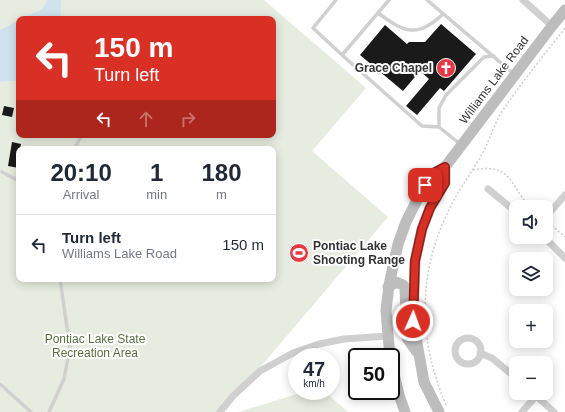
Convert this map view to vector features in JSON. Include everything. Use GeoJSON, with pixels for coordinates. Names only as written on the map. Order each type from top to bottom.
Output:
{"type":"FeatureCollection","features":[{"type":"Feature","properties":{"kind":"main road","name":"Williams Lake Road"},"geometry":{"type":"LineString","coordinates":[[389,348],[386,311],[388,287],[398,244],[408,217],[432,174],[445,167],[565,10]]}},
{"type":"Feature","properties":{"kind":"main road"},"geometry":{"type":"LineString","coordinates":[[443,410],[424,382],[413,321],[415,261],[430,208],[445,183],[445,167]]}},
{"type":"Feature","properties":{"kind":"main road"},"geometry":{"type":"LineString","coordinates":[[408,217],[419,220],[424,225]]}},
{"type":"Feature","properties":{"kind":"main road"},"geometry":{"type":"LineString","coordinates":[[388,287],[396,282],[403,285],[405,288],[407,338],[419,354]]}},
{"type":"Feature","properties":{"kind":"main road"},"geometry":{"type":"LineString","coordinates":[[400,398],[405,412]]}},
{"type":"Feature","properties":{"kind":"street"},"geometry":{"type":"LineString","coordinates":[[522,0],[552,26]]}},
{"type":"Feature","properties":{"kind":"street"},"geometry":{"type":"LineString","coordinates":[[488,189],[509,206]]}},
{"type":"Feature","properties":{"kind":"street"},"geometry":{"type":"LineString","coordinates":[[553,209],[565,195]]}},
{"type":"Feature","properties":{"kind":"street"},"geometry":{"type":"LineString","coordinates":[[551,244],[565,258]]}},
{"type":"Feature","properties":{"kind":"street"},"geometry":{"type":"LineString","coordinates":[[220,412],[260,371],[293,352],[318,344],[338,340],[388,336]]}},
{"type":"Feature","properties":{"kind":"street"},"geometry":{"type":"LineString","coordinates":[[480,353],[492,358],[509,372]]}},
{"type":"Feature","properties":{"kind":"street"},"geometry":{"type":"LineString","coordinates":[[522,412],[530,400]]}},
{"type":"Feature","properties":{"kind":"street"},"geometry":{"type":"LineString","coordinates":[[540,400],[554,412]]}},
{"type":"Feature","properties":{"kind":"lane"},"geometry":{"type":"LineString","coordinates":[[336,0],[313,28],[422,126],[439,127],[462,145]]}},
{"type":"Feature","properties":{"kind":"lane"},"geometry":{"type":"LineString","coordinates":[[342,55],[389,0]]}},
{"type":"Feature","properties":{"kind":"lane"},"geometry":{"type":"LineString","coordinates":[[427,0],[515,74]]}},
{"type":"Feature","properties":{"kind":"lane"},"geometry":{"type":"LineString","coordinates":[[378,13],[396,26],[411,30],[422,30],[433,24],[443,14]]}},
{"type":"Feature","properties":{"kind":"lane"},"geometry":{"type":"LineString","coordinates":[[439,127],[439,108],[446,95],[484,57],[494,56]]}},
{"type":"Feature","properties":{"kind":"lane"},"geometry":{"type":"LineString","coordinates":[[2,172],[16,179]]}},
{"type":"Feature","properties":{"kind":"lane"},"geometry":{"type":"LineString","coordinates":[[49,412],[64,379],[70,348],[60,282]]}},
{"type":"Feature","properties":{"kind":"lane"},"geometry":{"type":"LineString","coordinates":[[0,384],[31,412]]}},
{"type":"Feature","properties":{"kind":"path"},"geometry":{"type":"LineString","coordinates":[[443,410],[428,348],[425,316],[427,283],[432,252],[447,214],[490,141],[502,111],[565,28]]}},
{"type":"Feature","properties":{"kind":"path"},"geometry":{"type":"LineString","coordinates":[[473,170],[491,168],[499,170],[510,179],[525,200]]}},
{"type":"Feature","properties":{"kind":"path"},"geometry":{"type":"LineString","coordinates":[[553,226],[565,237]]}},
{"type":"Feature","properties":{"kind":"green space","name":"Pontiac Lake State Recreation Area"},"geometry":{"type":"Polygon","coordinates":[[[0,0],[264,0],[366,88],[312,151],[388,217],[222,412],[0,412],[0,0]]]}},
{"type":"Feature","properties":{"kind":"green space"},"geometry":{"type":"Polygon","coordinates":[[[288,397],[288,400],[334,400],[348,412],[238,412],[288,397]]]}},
{"type":"Feature","properties":{"kind":"water"},"geometry":{"type":"Polygon","coordinates":[[[47,0],[61,0],[60,16],[27,16],[40,10],[47,0]]]}},
{"type":"Feature","properties":{"kind":"water"},"geometry":{"type":"Polygon","coordinates":[[[16,22],[16,81],[0,82],[0,30],[16,22]]]}},
{"type":"Feature","properties":{"kind":"building","name":"Grace Chapel"},"geometry":{"type":"Polygon","coordinates":[[[441,24],[476,54],[444,91],[440,88],[417,115],[406,106],[429,79],[420,71],[403,91],[360,55],[385,25],[407,44],[409,42],[425,42],[441,24]]]}},
{"type":"Feature","properties":{"kind":"building"},"geometry":{"type":"Polygon","coordinates":[[[4,106],[14,108],[12,117],[2,115],[4,106]]]}},
{"type":"Feature","properties":{"kind":"building"},"geometry":{"type":"Polygon","coordinates":[[[12,142],[21,144],[21,146],[16,146],[16,167],[8,166],[12,142]]]}},
{"type":"Feature","properties":{"kind":"place","name":"Grace Chapel"},"geometry":{"type":"Point","coordinates":[446,68]}},
{"type":"Feature","properties":{"kind":"place","name":"Pontiac Lake Shooting Range"},"geometry":{"type":"Point","coordinates":[299,253]}},
{"type":"Feature","properties":{"kind":"route"},"geometry":{"type":"LineString","coordinates":[[413,321],[415,261],[422,229],[430,208],[445,183],[445,167],[432,174],[425,185]]}}]}
